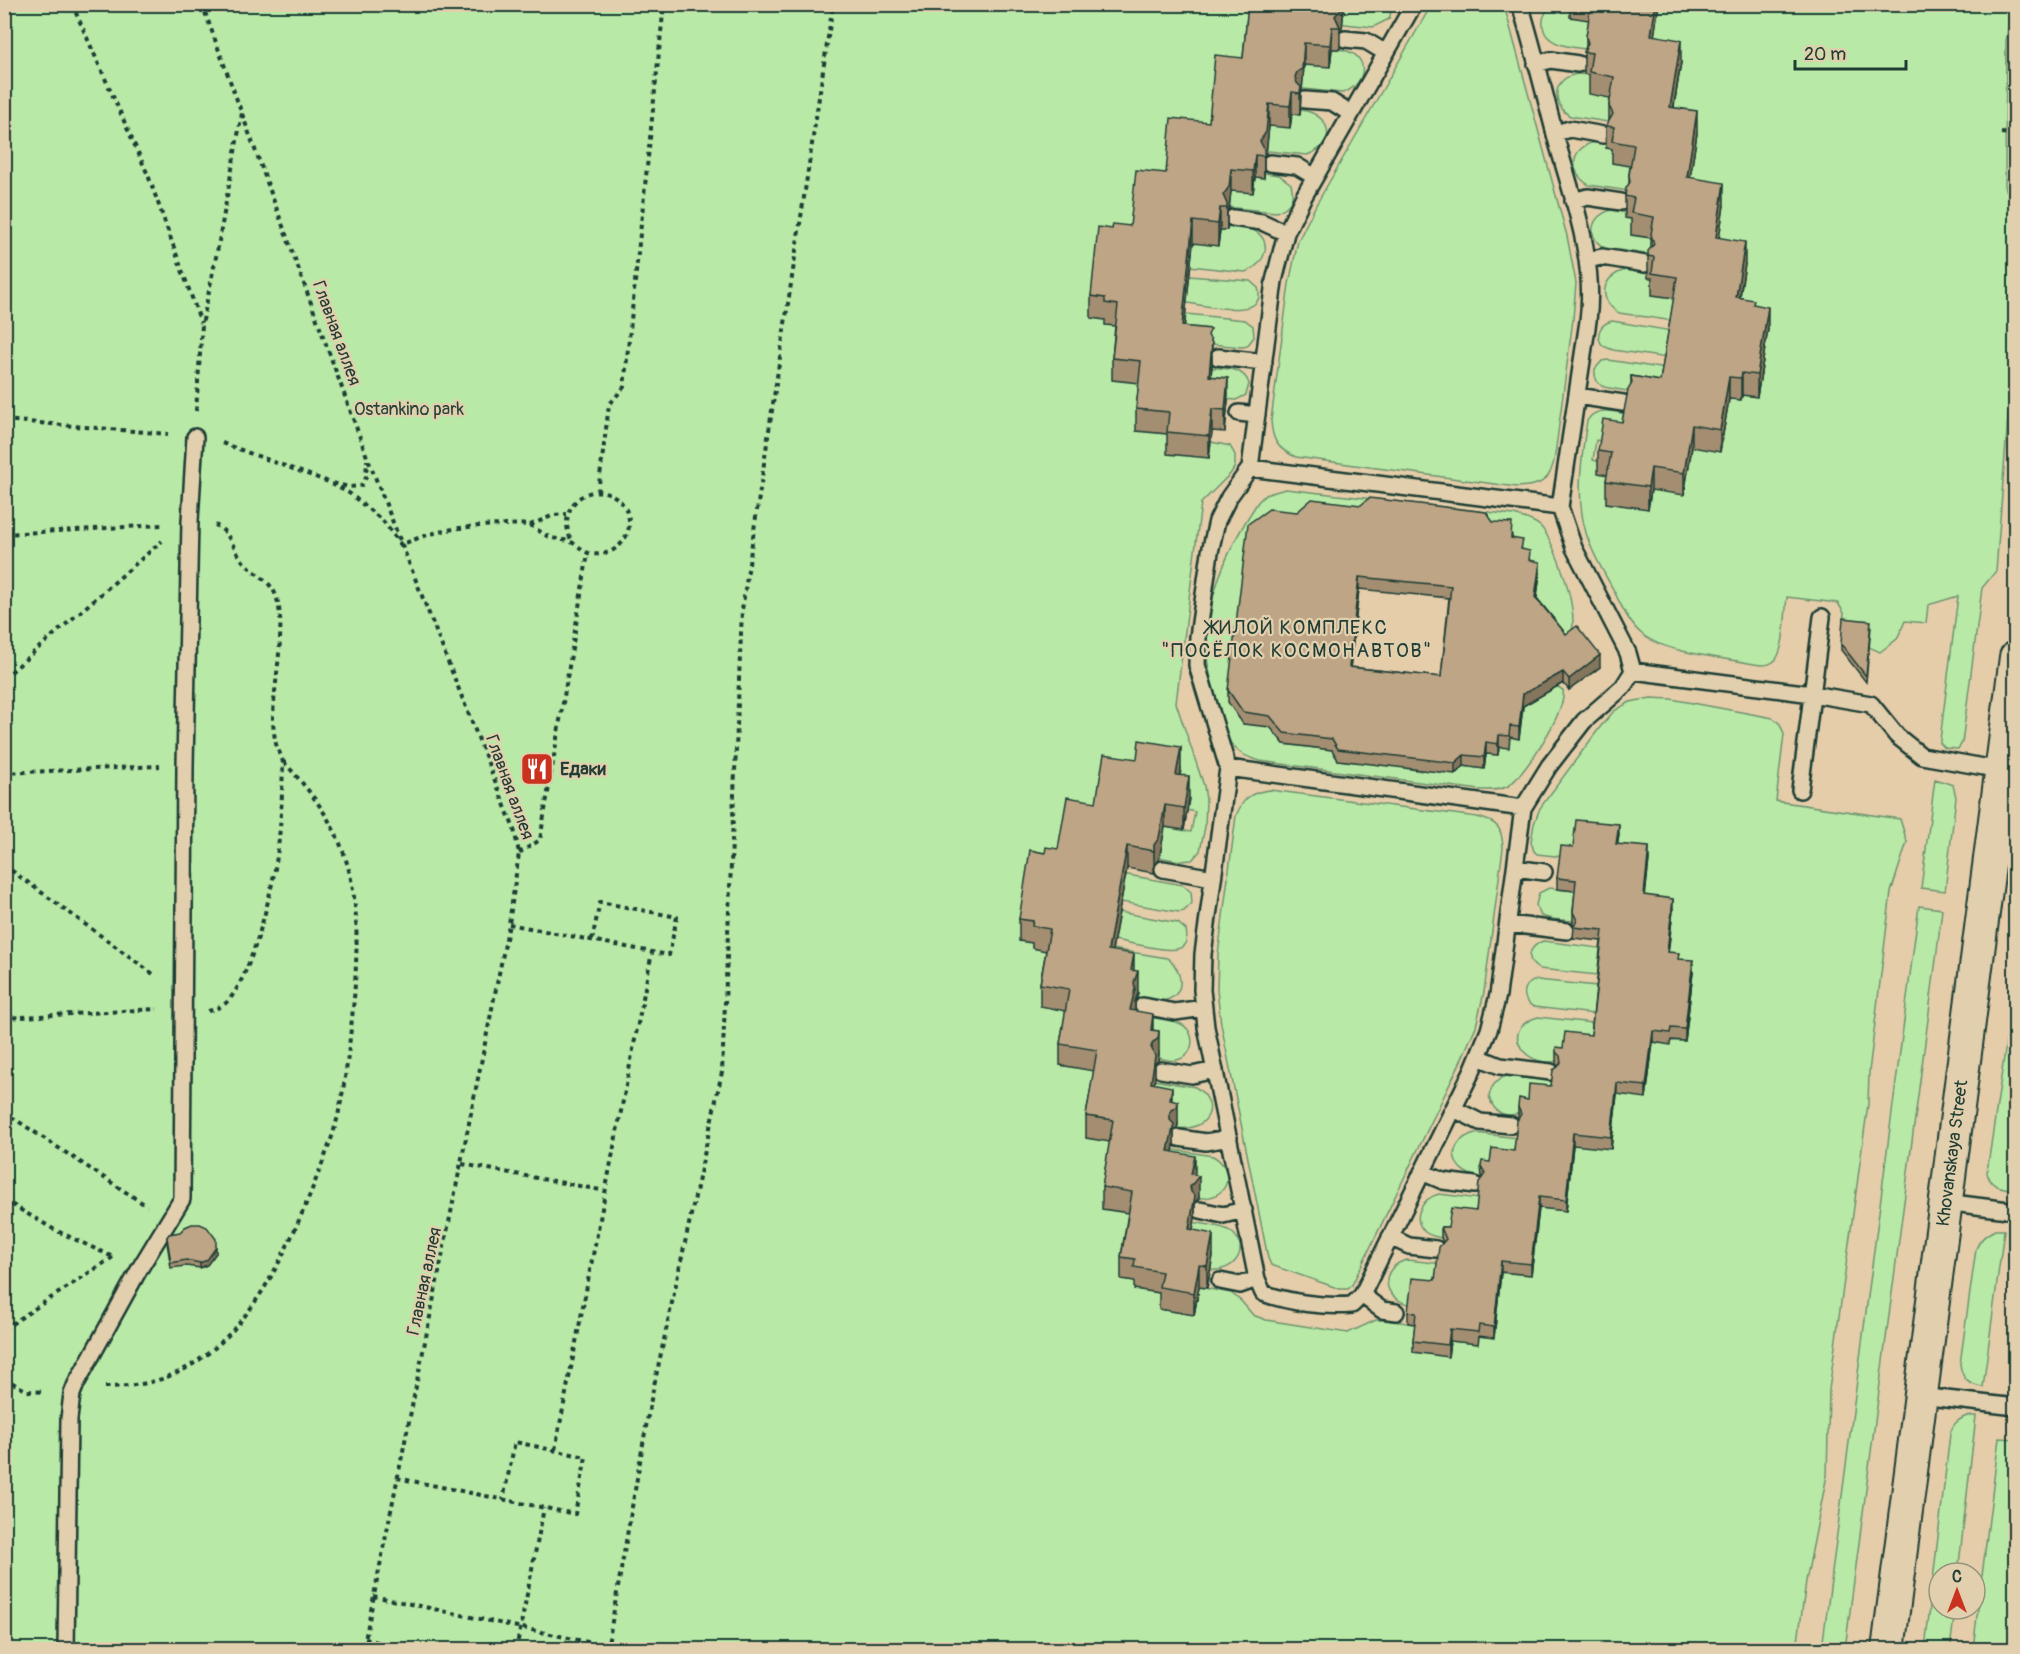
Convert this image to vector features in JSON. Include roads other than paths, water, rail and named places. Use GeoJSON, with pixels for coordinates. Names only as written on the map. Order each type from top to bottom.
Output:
{"type":"FeatureCollection","features":[{"type":"Feature","properties":{"kind":"street","name":"Khovanskaya Street"},"geometry":{"type":"LineString","coordinates":[[1888,1650],[2001,770],[2012,704],[2016,657]]}},
{"type":"Feature","properties":{"kind":"lane"},"geometry":{"type":"LineString","coordinates":[[1414,4],[1315,177],[1286,233],[1275,281],[1250,468],[1229,497],[1216,521],[1198,637],[1197,665],[1228,768],[1203,954],[1202,990],[1215,1070],[1257,1279],[1263,1293],[1278,1299],[1338,1306],[1352,1305],[1362,1295],[1454,1109],[1490,1030],[1498,995],[1523,808],[1549,766],[1584,721],[1623,687],[1633,671],[1628,653],[1574,548],[1560,507],[1591,302],[1587,260],[1521,5]]}},
{"type":"Feature","properties":{"kind":"lane"},"geometry":{"type":"LineString","coordinates":[[1345,39],[1366,41],[1386,53]]}},
{"type":"Feature","properties":{"kind":"lane"},"geometry":{"type":"LineString","coordinates":[[1536,64],[1551,60],[1578,64]]}},
{"type":"Feature","properties":{"kind":"lane"},"geometry":{"type":"LineString","coordinates":[[1305,100],[1332,102],[1351,114]]}},
{"type":"Feature","properties":{"kind":"lane"},"geometry":{"type":"LineString","coordinates":[[1555,133],[1570,129],[1603,135]]}},
{"type":"Feature","properties":{"kind":"lane"},"geometry":{"type":"LineString","coordinates":[[1270,163],[1297,166],[1315,177]]}},
{"type":"Feature","properties":{"kind":"lane"},"geometry":{"type":"LineString","coordinates":[[1573,201],[1588,197],[1621,202]]}},
{"type":"Feature","properties":{"kind":"lane"},"geometry":{"type":"LineString","coordinates":[[1233,218],[1262,222],[1286,233]]}},
{"type":"Feature","properties":{"kind":"lane"},"geometry":{"type":"LineString","coordinates":[[1587,260],[1602,257],[1645,264]]}},
{"type":"Feature","properties":{"kind":"lane"},"geometry":{"type":"LineString","coordinates":[[1218,357],[1264,362]]}},
{"type":"Feature","properties":{"kind":"lane"},"geometry":{"type":"LineString","coordinates":[[1577,396],[1623,403]]}},
{"type":"Feature","properties":{"kind":"lane"},"geometry":{"type":"LineString","coordinates":[[1239,413],[1257,415]]}},
{"type":"Feature","properties":{"kind":"lane"},"geometry":{"type":"LineString","coordinates":[[66,1650],[69,1419],[74,1389],[140,1268],[182,1199],[187,523],[195,437]]}},
{"type":"Feature","properties":{"kind":"lane"},"geometry":{"type":"LineString","coordinates":[[1250,468],[1560,507]]}},
{"type":"Feature","properties":{"kind":"lane"},"geometry":{"type":"LineString","coordinates":[[1800,790],[1822,617]]}},
{"type":"Feature","properties":{"kind":"lane"},"geometry":{"type":"LineString","coordinates":[[1633,671],[1812,694],[1871,704],[1897,736],[1922,756],[2001,770]]}},
{"type":"Feature","properties":{"kind":"lane"},"geometry":{"type":"LineString","coordinates":[[1228,768],[1523,808]]}},
{"type":"Feature","properties":{"kind":"lane"},"geometry":{"type":"LineString","coordinates":[[1515,868],[1544,872]]}},
{"type":"Feature","properties":{"kind":"lane"},"geometry":{"type":"LineString","coordinates":[[1163,869],[1213,878]]}},
{"type":"Feature","properties":{"kind":"lane"},"geometry":{"type":"LineString","coordinates":[[1508,924],[1567,931]]}},
{"type":"Feature","properties":{"kind":"lane"},"geometry":{"type":"LineString","coordinates":[[1143,1006],[1175,1012],[1204,1008]]}},
{"type":"Feature","properties":{"kind":"lane"},"geometry":{"type":"LineString","coordinates":[[1478,1057],[1500,1066],[1551,1072]]}},
{"type":"Feature","properties":{"kind":"lane"},"geometry":{"type":"LineString","coordinates":[[1161,1070],[1191,1075],[1215,1070]]}},
{"type":"Feature","properties":{"kind":"lane"},"geometry":{"type":"LineString","coordinates":[[1454,1109],[1480,1122],[1511,1125]]}},
{"type":"Feature","properties":{"kind":"lane"},"geometry":{"type":"LineString","coordinates":[[1179,1138],[1206,1142],[1229,1138]]}},
{"type":"Feature","properties":{"kind":"lane"},"geometry":{"type":"LineString","coordinates":[[1422,1172],[1443,1182],[1474,1185]]}},
{"type":"Feature","properties":{"kind":"lane"},"geometry":{"type":"LineString","coordinates":[[1945,1202],[2016,1211]]}},
{"type":"Feature","properties":{"kind":"lane"},"geometry":{"type":"LineString","coordinates":[[1200,1210],[1223,1215],[1244,1210]]}},
{"type":"Feature","properties":{"kind":"lane"},"geometry":{"type":"LineString","coordinates":[[1390,1237],[1409,1246],[1436,1249]]}},
{"type":"Feature","properties":{"kind":"lane"},"geometry":{"type":"LineString","coordinates":[[1220,1281],[1240,1284],[1257,1279]]}},
{"type":"Feature","properties":{"kind":"lane"},"geometry":{"type":"LineString","coordinates":[[1362,1295],[1383,1310],[1396,1312]]}},
{"type":"Feature","properties":{"kind":"lane"},"geometry":{"type":"LineString","coordinates":[[1920,1396],[2016,1407]]}},
{"type":"Feature","properties":{"kind":"place","name":"Едаки"},"geometry":{"type":"Point","coordinates":[537,769]}},
{"type":"Feature","properties":{"kind":"district","name":"ЖИЛОЙ КОМПЛЕКС \"ПОСЁЛОК КОСМОНАВТОВ\""},"geometry":{"type":"Point","coordinates":[1297,638]}},
{"type":"Feature","properties":{"kind":"park label","name":"Ostankino park"},"geometry":{"type":"Point","coordinates":[409,409]}}]}
